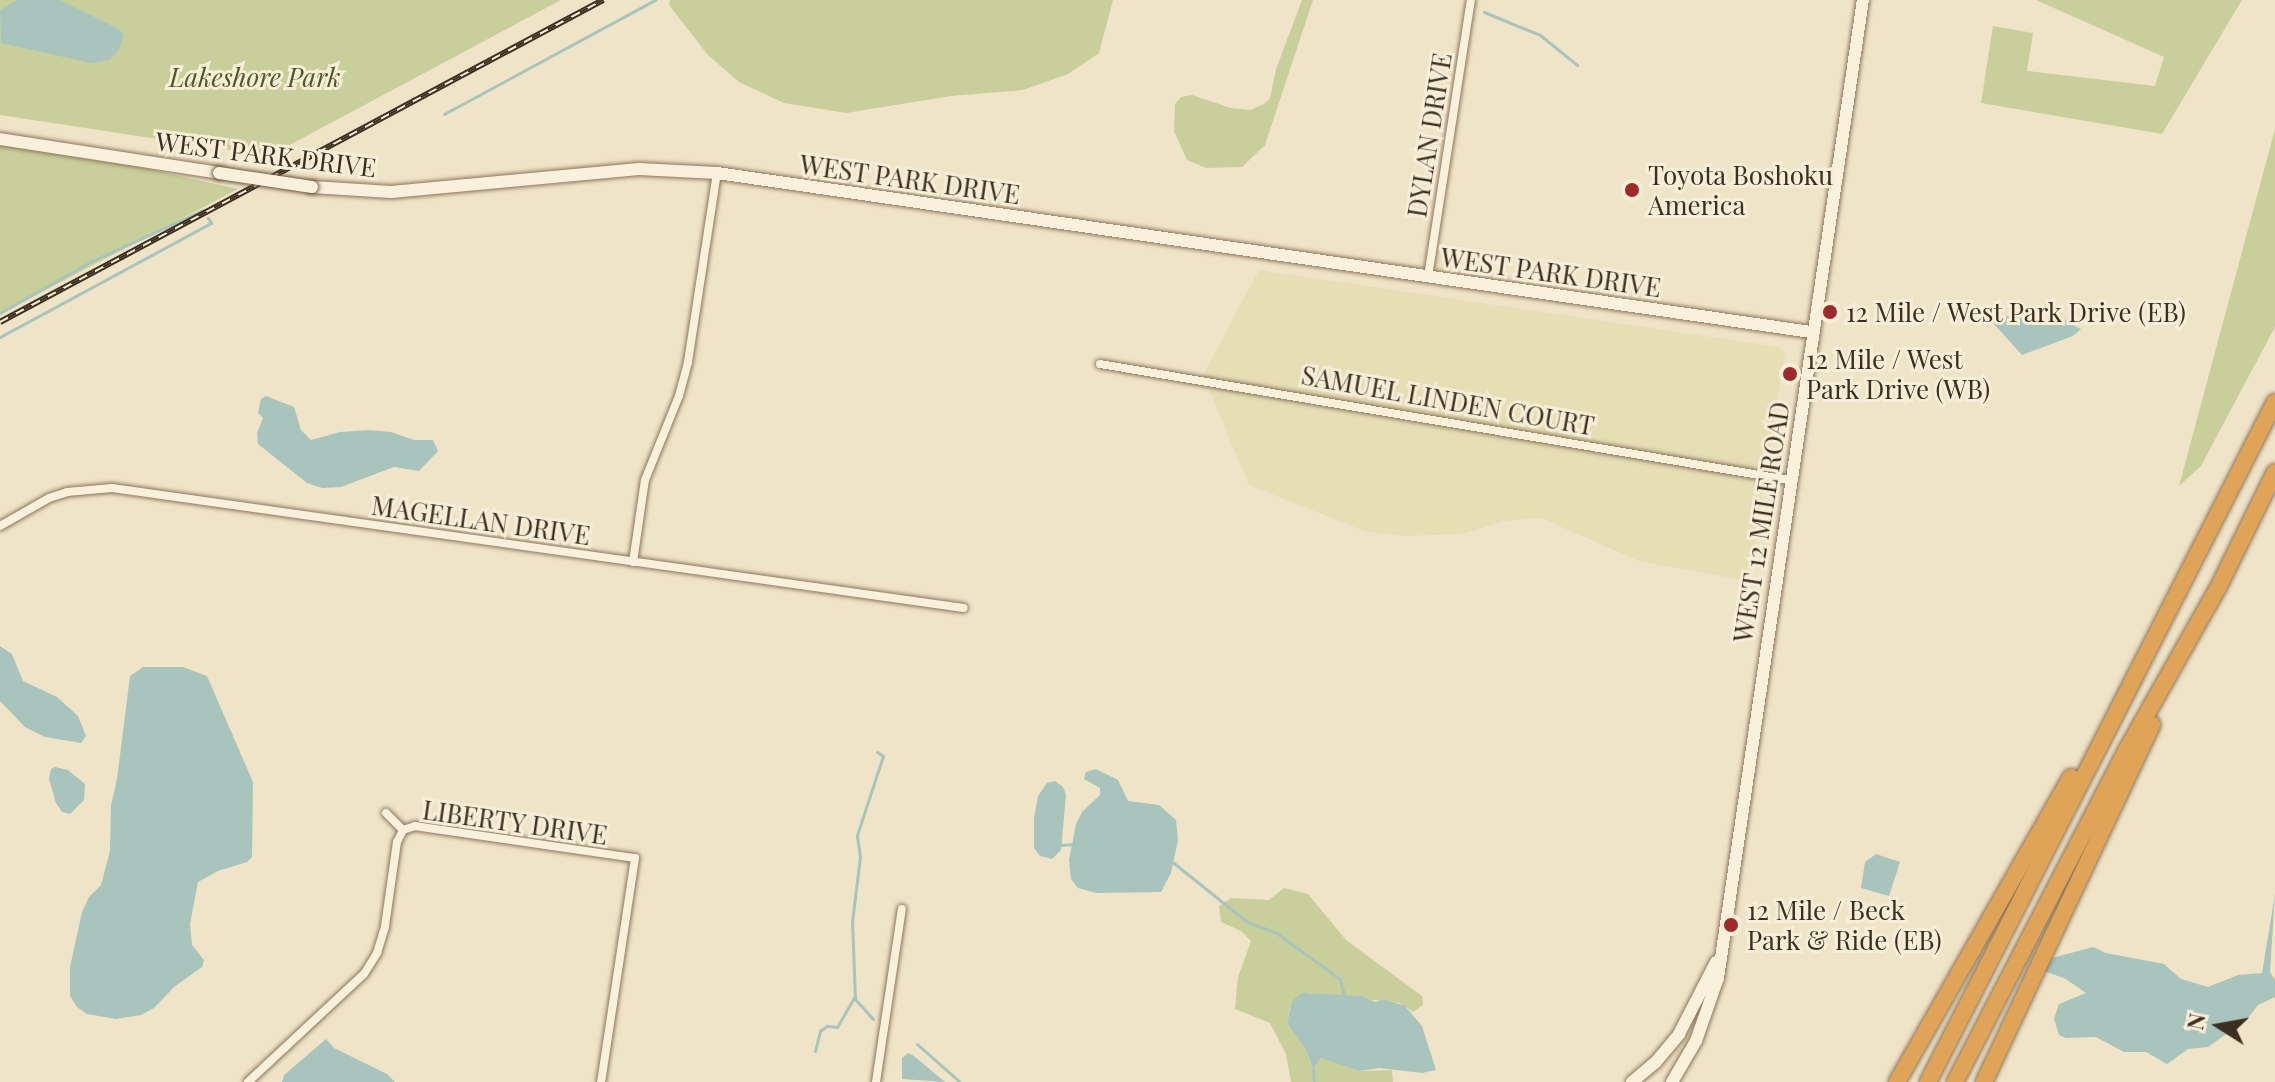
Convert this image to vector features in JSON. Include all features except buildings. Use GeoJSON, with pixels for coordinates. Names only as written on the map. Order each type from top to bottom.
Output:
{"type":"FeatureCollection","features":[{"type":"Feature","properties":{"kind":"highway"},"geometry":{"type":"LineString","coordinates":[[1928,1082],[2275,402]]}},
{"type":"Feature","properties":{"kind":"highway"},"geometry":{"type":"LineString","coordinates":[[1984,1082],[2275,472]]}},
{"type":"Feature","properties":{"kind":"highway"},"geometry":{"type":"LineString","coordinates":[[1955,1082],[2126,751],[2218,588]]}},
{"type":"Feature","properties":{"kind":"highway"},"geometry":{"type":"LineString","coordinates":[[1897,1082],[2081,759],[2111,721]]}},
{"type":"Feature","properties":{"kind":"street","name":"DYLAN DRIVE"},"geometry":{"type":"LineString","coordinates":[[1428,277],[1471,0]]}},
{"type":"Feature","properties":{"kind":"street","name":"WEST 12 MILE ROAD"},"geometry":{"type":"LineString","coordinates":[[1673,1082],[1713,999],[1863,0]]}},
{"type":"Feature","properties":{"kind":"street","name":"WEST PARK DRIVE"},"geometry":{"type":"LineString","coordinates":[[0,139],[312,187],[391,192],[639,169],[717,173],[1811,332]]}},
{"type":"Feature","properties":{"kind":"street"},"geometry":{"type":"LineString","coordinates":[[633,562],[645,480],[679,396],[688,362],[717,173]]}},
{"type":"Feature","properties":{"kind":"street","name":"SAMUEL LINDEN COURT"},"geometry":{"type":"LineString","coordinates":[[1100,364],[1789,480]]}},
{"type":"Feature","properties":{"kind":"street","name":"MAGELLAN DRIVE"},"geometry":{"type":"LineString","coordinates":[[0,526],[49,498],[67,492],[112,488],[964,608]]}},
{"type":"Feature","properties":{"kind":"street","name":"LIBERTY DRIVE"},"geometry":{"type":"LineString","coordinates":[[386,813],[403,830]]}},
{"type":"Feature","properties":{"kind":"street","name":"LIBERTY DRIVE"},"geometry":{"type":"LineString","coordinates":[[248,1082],[364,974],[377,953],[385,926],[397,842],[403,830],[415,826],[635,858],[601,1082]]}},
{"type":"Feature","properties":{"kind":"street"},"geometry":{"type":"LineString","coordinates":[[876,1082],[902,909]]}},
{"type":"Feature","properties":{"kind":"street","name":"WEST 12 MILE ROAD"},"geometry":{"type":"LineString","coordinates":[[1632,1082],[1655,1063],[1679,1034],[1719,956]]}},
{"type":"Feature","properties":{"kind":"street"},"geometry":{"type":"LineString","coordinates":[[1655,1063],[1663,1077],[1673,1082]]}},
{"type":"Feature","properties":{"kind":"shaded area"},"geometry":{"type":"Polygon","coordinates":[[[1259,270],[1779,347],[1785,353],[1748,581],[1639,561],[1541,518],[1503,521],[1463,534],[1406,536],[1364,531],[1249,485],[1203,375],[1259,270]]]}},
{"type":"Feature","properties":{"kind":"green space","name":"Lakeshore Park"},"geometry":{"type":"Polygon","coordinates":[[[0,0],[561,0],[269,156],[0,115],[0,0]]]}},
{"type":"Feature","properties":{"kind":"green space"},"geometry":{"type":"Polygon","coordinates":[[[670,0],[1113,0],[1099,53],[1068,74],[1023,90],[951,96],[846,113],[784,103],[739,82],[708,55],[669,5],[670,0]]]}},
{"type":"Feature","properties":{"kind":"green space"},"geometry":{"type":"Polygon","coordinates":[[[1302,0],[1313,0],[1265,145],[1242,167],[1206,168],[1187,160],[1174,131],[1175,104],[1181,97],[1192,95],[1231,108],[1250,110],[1264,104],[1270,98],[1276,69],[1302,0]]]}},
{"type":"Feature","properties":{"kind":"green space"},"geometry":{"type":"Polygon","coordinates":[[[2036,0],[2242,0],[2162,134],[1981,103],[1993,26],[2033,33],[2027,71],[2155,86],[2164,57],[2036,0]]]}},
{"type":"Feature","properties":{"kind":"green space"},"geometry":{"type":"Polygon","coordinates":[[[2275,129],[2275,327],[2201,466],[2179,486],[2275,129]]]}},
{"type":"Feature","properties":{"kind":"green space"},"geometry":{"type":"Polygon","coordinates":[[[0,145],[139,167],[238,189],[0,314],[0,145]]]}},
{"type":"Feature","properties":{"kind":"green space"},"geometry":{"type":"Polygon","coordinates":[[[1284,888],[1308,894],[1346,940],[1422,996],[1423,1005],[1413,1012],[1400,1003],[1308,993],[1290,1008],[1287,1023],[1306,1050],[1313,1069],[1320,1058],[1325,1058],[1359,1071],[1392,1070],[1393,1082],[1291,1082],[1286,1054],[1270,1023],[1235,1009],[1238,977],[1251,941],[1241,931],[1221,922],[1219,906],[1231,898],[1269,900],[1284,888]]]}},
{"type":"Feature","properties":{"kind":"water"},"geometry":{"type":"Polygon","coordinates":[[[17,0],[60,0],[119,29],[124,36],[118,51],[109,60],[91,63],[1,43],[0,10],[17,0]]]}},
{"type":"Feature","properties":{"kind":"water"},"geometry":{"type":"Polygon","coordinates":[[[1999,315],[2061,322],[2069,317],[2069,323],[2081,329],[2073,336],[2022,355],[1993,323],[1999,315]]]}},
{"type":"Feature","properties":{"kind":"water"},"geometry":{"type":"Polygon","coordinates":[[[266,396],[294,407],[301,430],[311,440],[340,432],[369,430],[391,432],[414,440],[433,440],[438,451],[419,471],[394,467],[341,487],[322,488],[307,483],[258,444],[257,433],[263,418],[258,413],[261,399],[266,396]]]}},
{"type":"Feature","properties":{"kind":"water"},"geometry":{"type":"Polygon","coordinates":[[[0,646],[12,654],[23,681],[57,697],[78,716],[86,736],[81,743],[45,737],[25,727],[0,701],[0,646]]]}},
{"type":"Feature","properties":{"kind":"water"},"geometry":{"type":"Polygon","coordinates":[[[143,667],[183,667],[207,676],[253,782],[252,857],[247,862],[218,871],[198,882],[190,924],[192,945],[204,960],[202,967],[174,987],[154,1008],[141,1015],[116,1019],[87,1014],[77,1007],[70,996],[70,967],[82,912],[89,897],[101,885],[110,851],[111,805],[130,676],[143,667]]]}},
{"type":"Feature","properties":{"kind":"water"},"geometry":{"type":"Polygon","coordinates":[[[51,769],[68,770],[85,784],[84,800],[70,814],[62,812],[56,803],[49,779],[51,769]]]}},
{"type":"Feature","properties":{"kind":"water"},"geometry":{"type":"Polygon","coordinates":[[[1096,769],[1118,780],[1128,801],[1159,805],[1176,820],[1178,840],[1171,873],[1161,892],[1096,893],[1078,888],[1071,879],[1069,860],[1076,824],[1082,812],[1100,795],[1100,788],[1084,779],[1086,772],[1096,769]]]}},
{"type":"Feature","properties":{"kind":"water"},"geometry":{"type":"Polygon","coordinates":[[[1055,781],[1063,787],[1066,795],[1061,850],[1052,859],[1040,856],[1034,848],[1034,818],[1038,796],[1047,783],[1055,781]]]}},
{"type":"Feature","properties":{"kind":"water"},"geometry":{"type":"Polygon","coordinates":[[[1876,854],[1900,862],[1889,896],[1861,888],[1865,862],[1876,854]]]}},
{"type":"Feature","properties":{"kind":"water"},"geometry":{"type":"Polygon","coordinates":[[[2275,894],[2270,972],[2275,980],[2275,997],[2258,1005],[2247,1019],[2208,1047],[2188,1049],[2167,1064],[2146,1052],[2124,1052],[2096,1037],[2066,1038],[2059,1035],[2054,1019],[2059,1004],[2086,993],[2066,979],[2044,971],[2052,958],[2093,947],[2106,953],[2164,964],[2181,979],[2208,987],[2238,975],[2262,973],[2275,894]]]}},
{"type":"Feature","properties":{"kind":"water"},"geometry":{"type":"Polygon","coordinates":[[[1302,993],[1362,996],[1375,1002],[1384,1000],[1404,1005],[1422,1026],[1436,1070],[1422,1073],[1379,1068],[1359,1071],[1321,1058],[1313,1069],[1306,1050],[1287,1023],[1292,1001],[1302,993]]]}},
{"type":"Feature","properties":{"kind":"water"},"geometry":{"type":"Polygon","coordinates":[[[326,1039],[334,1048],[387,1074],[395,1082],[282,1082],[284,1075],[326,1039]]]}},
{"type":"Feature","properties":{"kind":"water"},"geometry":{"type":"Polygon","coordinates":[[[908,1053],[945,1082],[902,1079],[902,1058],[908,1053]]]}},
{"type":"Feature","properties":{"kind":"waterway"},"geometry":{"type":"LineString","coordinates":[[444,114],[655,0]]}},
{"type":"Feature","properties":{"kind":"waterway"},"geometry":{"type":"LineString","coordinates":[[1484,12],[1540,35],[1577,65]]}},
{"type":"Feature","properties":{"kind":"waterway"},"geometry":{"type":"LineString","coordinates":[[0,313],[92,261],[203,210]]}},
{"type":"Feature","properties":{"kind":"waterway"},"geometry":{"type":"LineString","coordinates":[[0,337],[211,223],[208,218]]}},
{"type":"Feature","properties":{"kind":"waterway"},"geometry":{"type":"LineString","coordinates":[[873,1019],[855,999],[852,922],[860,857],[857,835],[883,756],[877,752]]}},
{"type":"Feature","properties":{"kind":"waterway"},"geometry":{"type":"LineString","coordinates":[[1059,845],[1075,844]]}},
{"type":"Feature","properties":{"kind":"waterway"},"geometry":{"type":"LineString","coordinates":[[1170,860],[1247,922],[1275,932],[1340,979],[1344,995]]}},
{"type":"Feature","properties":{"kind":"waterway"},"geometry":{"type":"LineString","coordinates":[[815,1051],[820,1031],[827,1026],[837,1027],[855,996]]}},
{"type":"Feature","properties":{"kind":"waterway"},"geometry":{"type":"LineString","coordinates":[[917,1044],[960,1082]]}},
{"type":"Feature","properties":{"kind":"waterway"},"geometry":{"type":"LineString","coordinates":[[1313,1069],[1314,1082]]}},
{"type":"Feature","properties":{"kind":"railway"},"geometry":{"type":"LineString","coordinates":[[0,322],[603,0]]}},
{"type":"Feature","properties":{"kind":"place","name":"Toyota Boshoku America"},"geometry":{"type":"Point","coordinates":[1632,190]}},
{"type":"Feature","properties":{"kind":"place","name":"12 Mile / West Park Drive (EB)"},"geometry":{"type":"Point","coordinates":[1830,312]}},
{"type":"Feature","properties":{"kind":"place","name":"12 Mile / West Park Drive (WB)"},"geometry":{"type":"Point","coordinates":[1790,374]}},
{"type":"Feature","properties":{"kind":"place","name":"12 Mile / Beck Park & Ride (EB)"},"geometry":{"type":"Point","coordinates":[1731,925]}}]}
